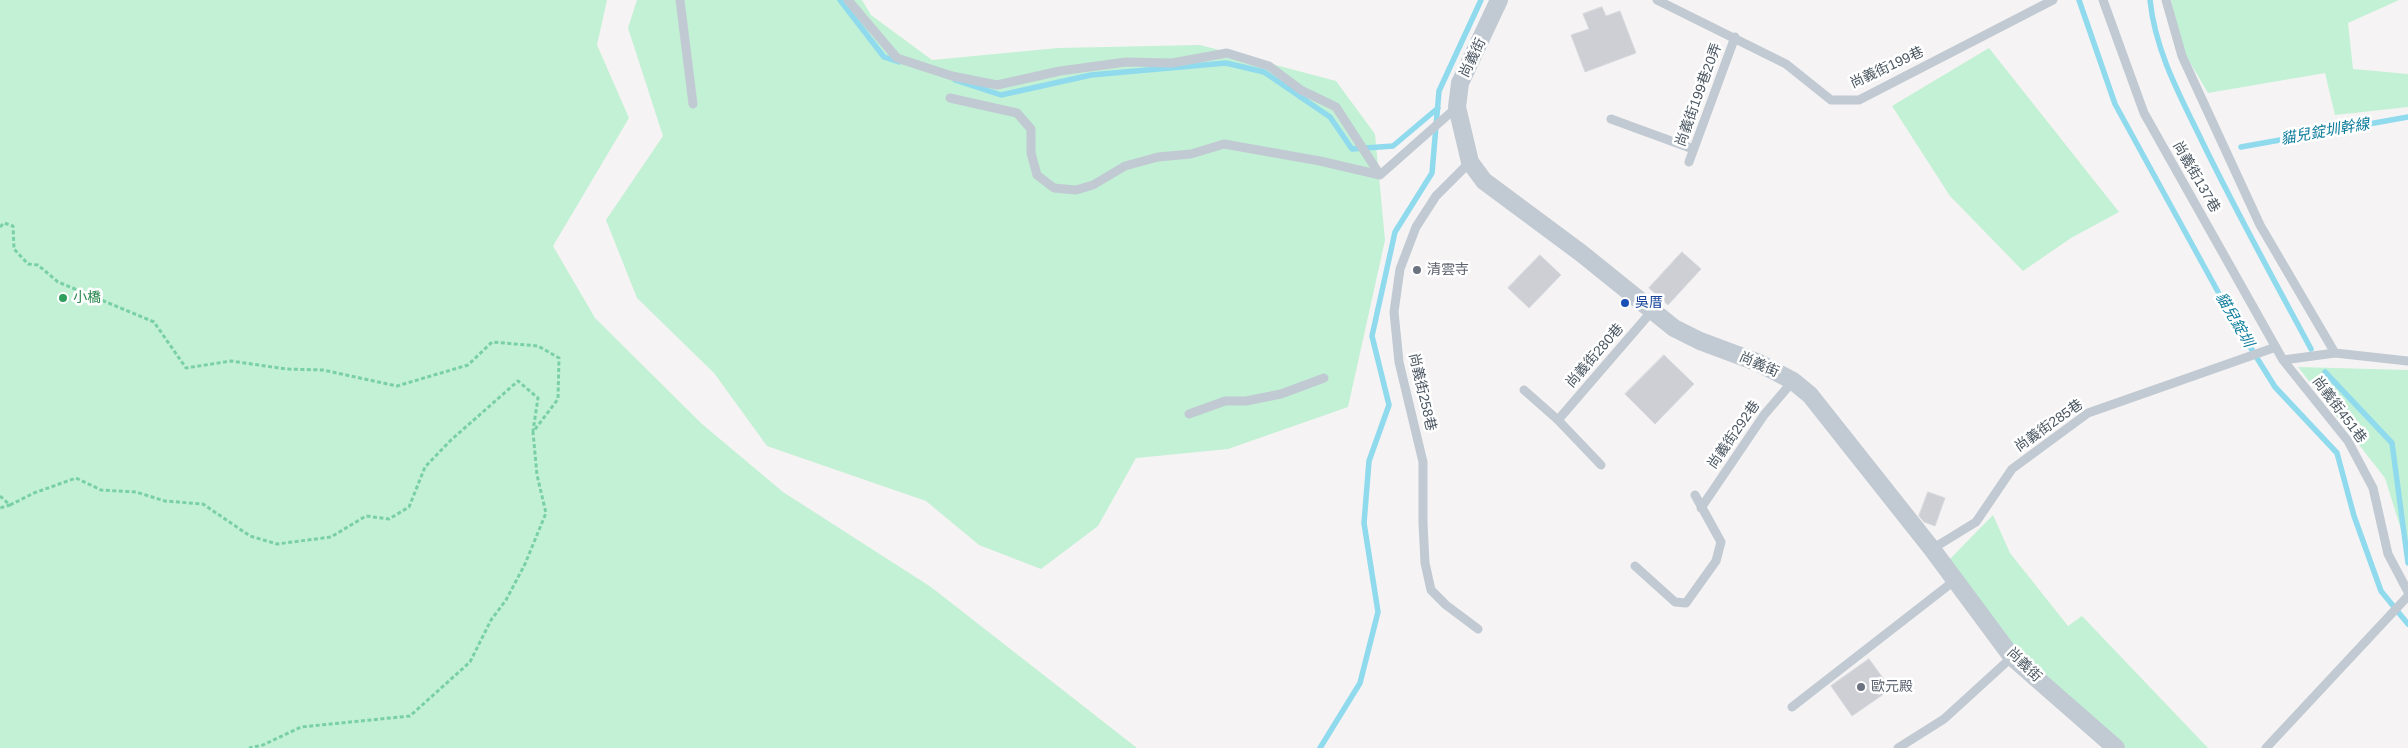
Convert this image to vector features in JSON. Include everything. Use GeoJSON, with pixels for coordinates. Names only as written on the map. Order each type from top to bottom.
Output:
{"type":"FeatureCollection","features":[{"type":"Feature","properties":{"kind":"street","name":"尚義街"},"geometry":{"type":"LineString","coordinates":[[1499,0],[1460,83],[1453,111],[1470,162],[1484,182],[1581,254],[1674,328],[1700,341],[1759,363],[1792,381],[1810,395],[1932,549],[2012,657],[2116,748]]}},
{"type":"Feature","properties":{"kind":"lane"},"geometry":{"type":"LineString","coordinates":[[680,0],[693,104]]}},
{"type":"Feature","properties":{"kind":"lane"},"geometry":{"type":"LineString","coordinates":[[848,0],[897,58],[952,76],[997,85],[1060,71],[1126,62],[1172,63],[1227,53],[1269,66],[1301,90],[1336,107],[1380,175]]}},
{"type":"Feature","properties":{"kind":"lane","name":"尚義街199巷"},"geometry":{"type":"LineString","coordinates":[[1657,0],[1735,37],[1786,64],[1831,100],[1858,100],[2053,0]]}},
{"type":"Feature","properties":{"kind":"lane","name":"尚義街137巷"},"geometry":{"type":"LineString","coordinates":[[2103,0],[2144,113],[2283,360]]}},
{"type":"Feature","properties":{"kind":"lane"},"geometry":{"type":"LineString","coordinates":[[2166,0],[2182,56],[2260,225],[2335,353]]}},
{"type":"Feature","properties":{"kind":"lane","name":"尚義街199巷20弄"},"geometry":{"type":"LineString","coordinates":[[1689,162],[1735,37]]}},
{"type":"Feature","properties":{"kind":"lane"},"geometry":{"type":"LineString","coordinates":[[950,98],[1017,113],[1031,130],[1031,153],[1037,175],[1054,188],[1076,190],[1093,185],[1125,166],[1158,157],[1190,154],[1224,144],[1320,161],[1380,175]]}},
{"type":"Feature","properties":{"kind":"lane"},"geometry":{"type":"LineString","coordinates":[[1380,175],[1453,111]]}},
{"type":"Feature","properties":{"kind":"lane"},"geometry":{"type":"LineString","coordinates":[[1611,119],[1693,149]]}},
{"type":"Feature","properties":{"kind":"lane","name":"尚義街258巷"},"geometry":{"type":"LineString","coordinates":[[1470,162],[1436,196],[1416,227],[1400,269],[1394,312],[1399,362],[1423,462],[1424,555],[1431,590],[1446,605],[1478,629]]}},
{"type":"Feature","properties":{"kind":"lane","name":"尚義街280巷"},"geometry":{"type":"LineString","coordinates":[[1558,420],[1652,311]]}},
{"type":"Feature","properties":{"kind":"lane","name":"尚義街285巷"},"geometry":{"type":"LineString","coordinates":[[1932,549],[1976,522],[2012,469],[2088,413],[2276,348]]}},
{"type":"Feature","properties":{"kind":"lane"},"geometry":{"type":"LineString","coordinates":[[2283,360],[2335,353],[2408,361]]}},
{"type":"Feature","properties":{"kind":"lane","name":"尚義街451巷"},"geometry":{"type":"LineString","coordinates":[[2283,360],[2352,449],[2373,488],[2388,554],[2408,592]]}},
{"type":"Feature","properties":{"kind":"lane"},"geometry":{"type":"LineString","coordinates":[[1189,414],[1225,401],[1246,401],[1281,394],[1324,378]]}},
{"type":"Feature","properties":{"kind":"lane","name":"尚義街292巷"},"geometry":{"type":"LineString","coordinates":[[1701,508],[1764,415],[1792,381]]}},
{"type":"Feature","properties":{"kind":"lane"},"geometry":{"type":"LineString","coordinates":[[1524,390],[1558,420],[1601,466]]}},
{"type":"Feature","properties":{"kind":"lane"},"geometry":{"type":"LineString","coordinates":[[1635,566],[1675,602],[1686,603],[1716,561],[1721,542],[1694,495]]}},
{"type":"Feature","properties":{"kind":"lane"},"geometry":{"type":"LineString","coordinates":[[1792,707],[1954,580]]}},
{"type":"Feature","properties":{"kind":"lane"},"geometry":{"type":"LineString","coordinates":[[2266,748],[2408,596]]}},
{"type":"Feature","properties":{"kind":"lane"},"geometry":{"type":"LineString","coordinates":[[1898,748],[1944,719],[2012,657]]}},
{"type":"Feature","properties":{"kind":"path"},"geometry":{"type":"LineString","coordinates":[[0,227],[4,223],[13,226],[14,249],[28,264],[38,265],[58,282],[154,322],[186,368],[232,361],[286,369],[323,370],[397,386],[468,365],[492,342],[538,346],[559,358],[558,399],[533,432]]}},
{"type":"Feature","properties":{"kind":"path"},"geometry":{"type":"LineString","coordinates":[[0,508],[76,478],[101,490],[136,492],[165,501],[203,504],[250,536],[277,544],[331,537],[366,516],[389,519],[409,507],[425,467],[451,440],[518,381],[538,398],[533,432],[537,475],[546,513],[506,600],[491,620],[470,662],[410,716],[301,727],[263,745],[249,748]]}},
{"type":"Feature","properties":{"kind":"path"},"geometry":{"type":"LineString","coordinates":[[0,496],[10,505]]}},
{"type":"Feature","properties":{"kind":"green space"},"geometry":{"type":"Polygon","coordinates":[[[0,0],[607,0],[597,45],[629,118],[553,246],[595,318],[702,424],[783,492],[931,587],[1137,748],[0,748],[0,0]]]}},
{"type":"Feature","properties":{"kind":"green space"},"geometry":{"type":"Polygon","coordinates":[[[637,0],[862,0],[871,15],[932,60],[1058,48],[1200,45],[1336,81],[1375,134],[1385,240],[1348,407],[1228,449],[1136,458],[1098,526],[1041,569],[979,545],[926,501],[767,446],[714,373],[637,298],[606,220],[663,136],[628,28],[637,0]]]}},
{"type":"Feature","properties":{"kind":"green space"},"geometry":{"type":"Polygon","coordinates":[[[2171,0],[2399,0],[2348,23],[2353,69],[2408,74],[2408,107],[2335,115],[2325,73],[2208,93],[2181,47],[2171,0]]]}},
{"type":"Feature","properties":{"kind":"green space"},"geometry":{"type":"Polygon","coordinates":[[[1989,48],[2119,212],[2071,238],[2023,271],[1950,196],[1892,106],[1989,48]]]}},
{"type":"Feature","properties":{"kind":"green space"},"geometry":{"type":"Polygon","coordinates":[[[2298,367],[2408,370],[2408,552],[2385,478],[2298,367]]]}},
{"type":"Feature","properties":{"kind":"green space"},"geometry":{"type":"Polygon","coordinates":[[[1993,515],[2010,553],[2068,626],[2082,616],[2208,748],[2123,748],[2015,650],[1950,559],[1993,515]]]}},
{"type":"Feature","properties":{"kind":"building"},"geometry":{"type":"Polygon","coordinates":[[[1602,7],[1606,16],[1620,11],[1636,53],[1585,72],[1571,35],[1589,29],[1583,14],[1602,7]]]}},
{"type":"Feature","properties":{"kind":"building"},"geometry":{"type":"Polygon","coordinates":[[[1682,252],[1701,269],[1668,305],[1649,288],[1682,252]]]}},
{"type":"Feature","properties":{"kind":"building"},"geometry":{"type":"Polygon","coordinates":[[[1540,255],[1561,275],[1529,308],[1508,288],[1540,255]]]}},
{"type":"Feature","properties":{"kind":"building"},"geometry":{"type":"Polygon","coordinates":[[[1664,355],[1694,384],[1655,424],[1625,394],[1664,355]]]}},
{"type":"Feature","properties":{"kind":"building"},"geometry":{"type":"Polygon","coordinates":[[[1928,492],[1945,498],[1935,526],[1924,522],[1919,516],[1928,492]]]}},
{"type":"Feature","properties":{"kind":"building","name":"歐元殿"},"geometry":{"type":"Polygon","coordinates":[[[1869,659],[1891,689],[1852,716],[1831,686],[1869,659]]]}},
{"type":"Feature","properties":{"kind":"waterway"},"geometry":{"type":"LineString","coordinates":[[840,0],[884,57],[899,62]]}},
{"type":"Feature","properties":{"kind":"waterway"},"geometry":{"type":"LineString","coordinates":[[1320,748],[1360,683],[1378,612],[1364,523],[1369,461],[1389,405],[1372,336],[1395,232],[1432,173],[1439,91],[1481,0]]}},
{"type":"Feature","properties":{"kind":"waterway","name":"貓兒錠圳"},"geometry":{"type":"LineString","coordinates":[[2079,0],[2115,104],[2234,321],[2275,387],[2337,453],[2354,516],[2381,591],[2408,624]]}},
{"type":"Feature","properties":{"kind":"waterway"},"geometry":{"type":"LineString","coordinates":[[2150,0],[2157,36],[2168,70],[2226,189],[2311,349]]}},
{"type":"Feature","properties":{"kind":"waterway"},"geometry":{"type":"LineString","coordinates":[[955,80],[1001,95],[1091,75],[1226,63],[1264,72],[1330,117],[1352,149],[1393,146],[1438,108]]}},
{"type":"Feature","properties":{"kind":"waterway","name":"貓兒錠圳幹線"},"geometry":{"type":"LineString","coordinates":[[2241,147],[2408,117]]}},
{"type":"Feature","properties":{"kind":"waterway"},"geometry":{"type":"LineString","coordinates":[[2325,372],[2392,443],[2408,563]]}},
{"type":"Feature","properties":{"kind":"place","name":"清雲寺"},"geometry":{"type":"Point","coordinates":[1417,270]}},
{"type":"Feature","properties":{"kind":"place","name":"小橋"},"geometry":{"type":"Point","coordinates":[63,298]}},
{"type":"Feature","properties":{"kind":"place","name":"吳厝"},"geometry":{"type":"Point","coordinates":[1625,303]}},
{"type":"Feature","properties":{"kind":"place","name":"歐元殿"},"geometry":{"type":"Point","coordinates":[1861,687]}}]}
